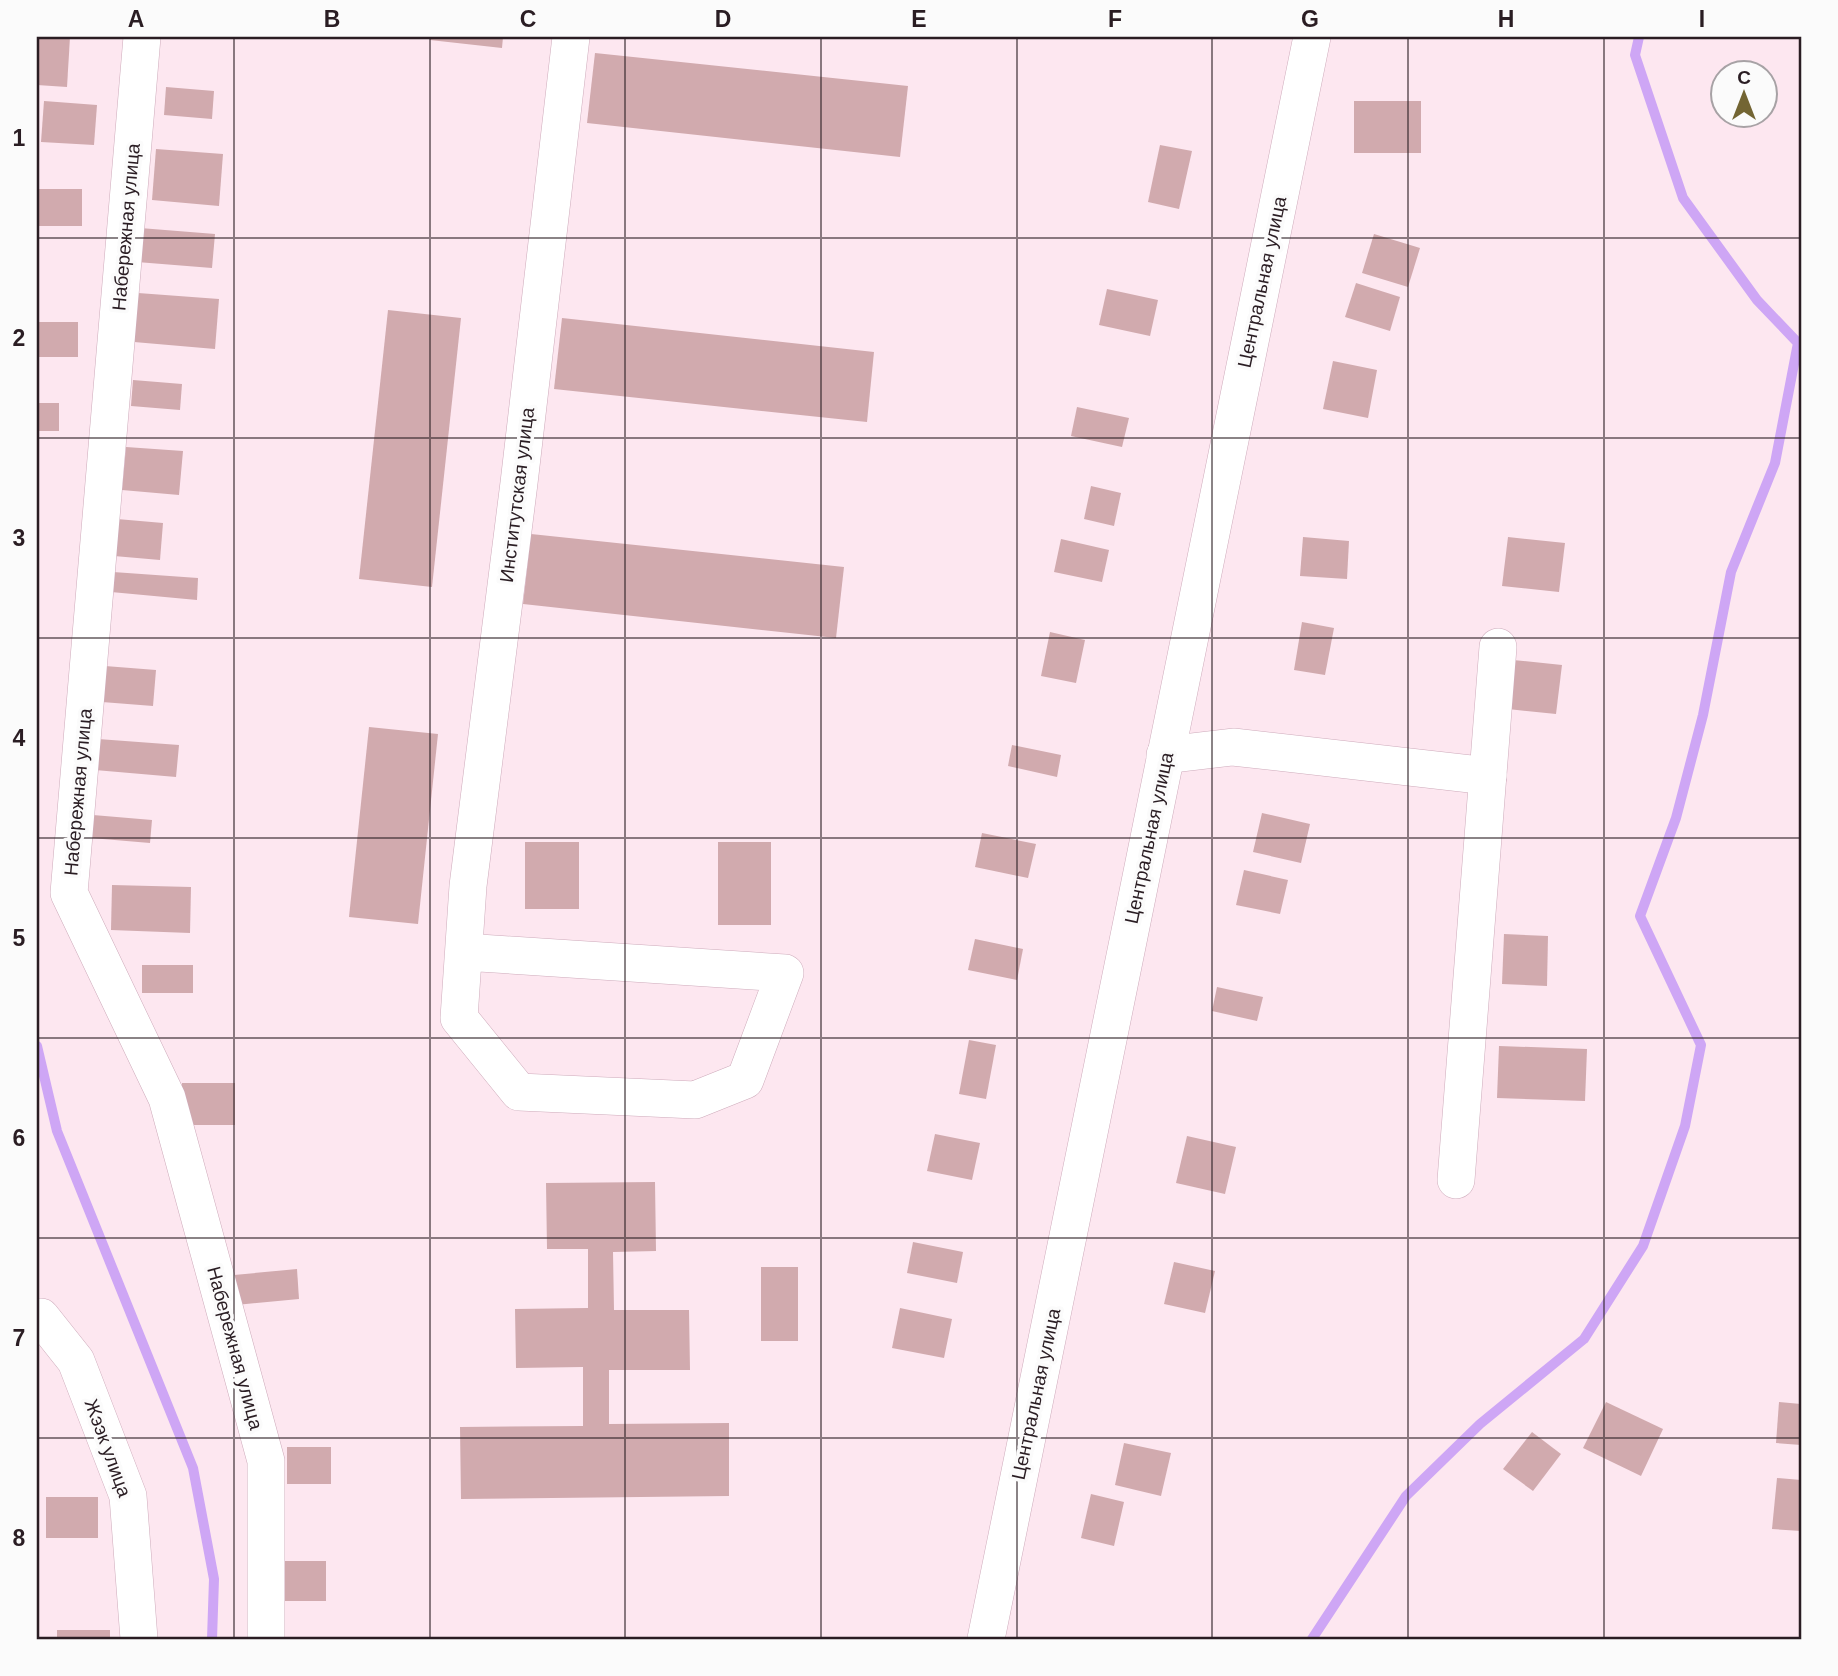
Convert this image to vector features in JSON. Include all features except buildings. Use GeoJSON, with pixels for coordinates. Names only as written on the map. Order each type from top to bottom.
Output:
{"type":"FeatureCollection","features":[{"type":"Feature","properties":{"kind":"street","name":"Набережная улица"},"geometry":{"type":"LineString","coordinates":[[142,37],[69,893],[167,1098],[266,1461],[266,1639]]}},
{"type":"Feature","properties":{"kind":"street","name":"Институтская улица"},"geometry":{"type":"LineString","coordinates":[[464,952],[785,973],[745,1080],[695,1100],[519,1091],[459,1018],[468,886],[571,37]]}},
{"type":"Feature","properties":{"kind":"street","name":"Центральная улица"},"geometry":{"type":"LineString","coordinates":[[985,1639],[1312,37]]}},
{"type":"Feature","properties":{"kind":"street"},"geometry":{"type":"LineString","coordinates":[[1456,1180],[1498,647]]}},
{"type":"Feature","properties":{"kind":"street"},"geometry":{"type":"LineString","coordinates":[[1166,755],[1233,747],[1488,776]]}},
{"type":"Feature","properties":{"kind":"street","name":"Жээк улица"},"geometry":{"type":"LineString","coordinates":[[37,1317],[41,1317],[76,1361],[128,1496],[139,1639]]}},
{"type":"Feature","properties":{"kind":"waterway"},"geometry":{"type":"LineString","coordinates":[[1312,1639],[1406,1496],[1480,1424],[1584,1339],[1643,1246],[1685,1126],[1701,1045],[1640,916],[1676,818],[1703,715],[1731,572],[1775,463],[1798,343],[1757,300],[1683,198],[1635,55],[1639,37]]}},
{"type":"Feature","properties":{"kind":"waterway"},"geometry":{"type":"LineString","coordinates":[[37,1046],[57,1131],[193,1468],[214,1579],[212,1639]]}}]}
